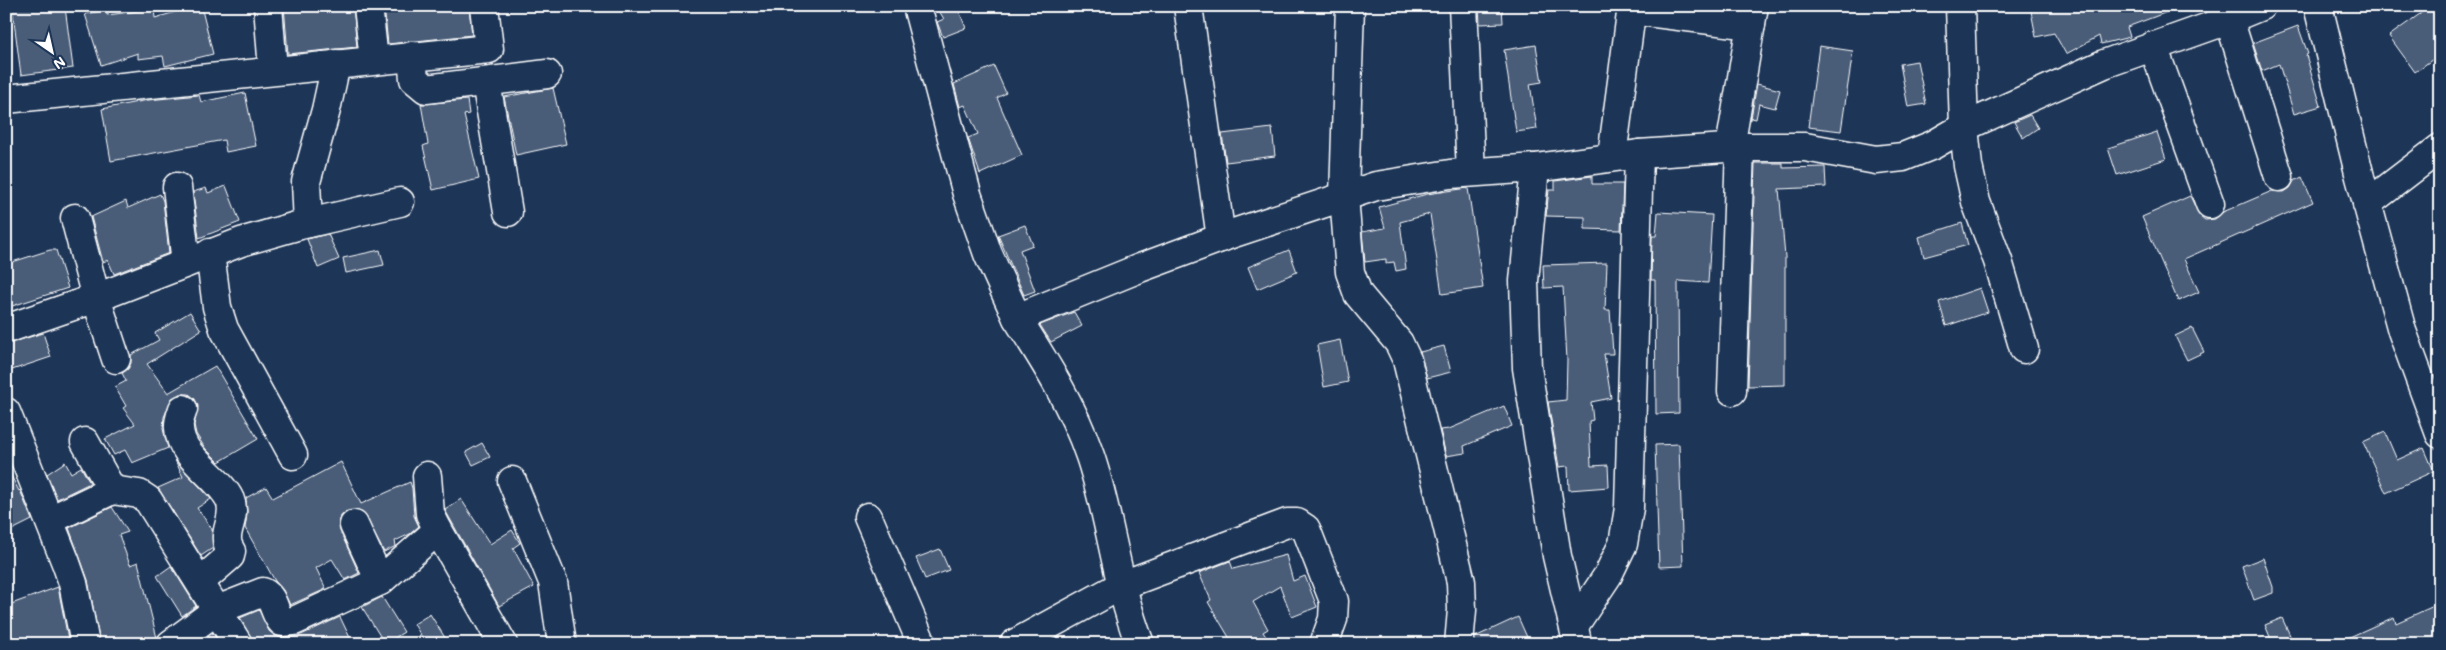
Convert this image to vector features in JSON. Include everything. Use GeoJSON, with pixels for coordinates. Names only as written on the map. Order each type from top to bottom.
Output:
{"type":"FeatureCollection","features":[{"type":"Feature","properties":{"kind":"street"},"geometry":{"type":"LineString","coordinates":[[268,6],[273,70]]}},
{"type":"Feature","properties":{"kind":"street"},"geometry":{"type":"LineString","coordinates":[[368,6],[374,60]]}},
{"type":"Feature","properties":{"kind":"street"},"geometry":{"type":"LineString","coordinates":[[6,99],[489,49],[484,6]]}},
{"type":"Feature","properties":{"kind":"street"},"geometry":{"type":"LineString","coordinates":[[917,6],[967,194],[988,254],[1017,318],[1061,388],[1090,455],[1107,516],[1120,586],[1140,644]]}},
{"type":"Feature","properties":{"kind":"street"},"geometry":{"type":"LineString","coordinates":[[1188,6],[1221,238]]}},
{"type":"Feature","properties":{"kind":"street"},"geometry":{"type":"LineString","coordinates":[[1350,6],[1344,196],[1350,272],[1358,294],[1399,343],[1407,360],[1461,582],[1462,610],[1459,644]]}},
{"type":"Feature","properties":{"kind":"street"},"geometry":{"type":"LineString","coordinates":[[1463,6],[1471,172]]}},
{"type":"Feature","properties":{"kind":"street"},"geometry":{"type":"LineString","coordinates":[[1960,6],[1964,127],[1968,166],[1976,202],[1998,261],[2024,349]]}},
{"type":"Feature","properties":{"kind":"street"},"geometry":{"type":"LineString","coordinates":[[1017,318],[1140,268],[1221,238],[1376,186],[1471,172],[1535,168],[1612,156],[1735,147],[1805,147],[1876,160],[1903,158],[1933,145],[1964,127],[2104,64],[2261,6]]}},
{"type":"Feature","properties":{"kind":"street"},"geometry":{"type":"LineString","coordinates":[[2318,6],[2367,204],[2402,331],[2440,434]]}},
{"type":"Feature","properties":{"kind":"street"},"geometry":{"type":"LineString","coordinates":[[1612,156],[1631,8],[1752,16],[1735,147],[1732,391]]}},
{"type":"Feature","properties":{"kind":"street"},"geometry":{"type":"LineString","coordinates":[[2229,19],[2278,177]]}},
{"type":"Feature","properties":{"kind":"street"},"geometry":{"type":"LineString","coordinates":[[2153,46],[2210,204]]}},
{"type":"Feature","properties":{"kind":"street"},"geometry":{"type":"LineString","coordinates":[[412,56],[414,79],[426,89],[547,74]]}},
{"type":"Feature","properties":{"kind":"street"},"geometry":{"type":"LineString","coordinates":[[308,223],[306,182],[326,110],[336,64]]}},
{"type":"Feature","properties":{"kind":"street"},"geometry":{"type":"LineString","coordinates":[[486,82],[508,212]]}},
{"type":"Feature","properties":{"kind":"street"},"geometry":{"type":"LineString","coordinates":[[2367,204],[2440,148]]}},
{"type":"Feature","properties":{"kind":"street"},"geometry":{"type":"LineString","coordinates":[[1576,635],[1623,544],[1629,508],[1639,154]]}},
{"type":"Feature","properties":{"kind":"street"},"geometry":{"type":"LineString","coordinates":[[1535,168],[1524,281],[1527,368],[1557,556],[1576,635]]}},
{"type":"Feature","properties":{"kind":"street"},"geometry":{"type":"LineString","coordinates":[[177,187],[198,258],[224,329],[294,455]]}},
{"type":"Feature","properties":{"kind":"street"},"geometry":{"type":"LineString","coordinates":[[6,329],[96,298],[242,242],[308,223],[400,202]]}},
{"type":"Feature","properties":{"kind":"street"},"geometry":{"type":"LineString","coordinates":[[75,218],[96,298],[116,359]]}},
{"type":"Feature","properties":{"kind":"street"},"geometry":{"type":"LineString","coordinates":[[183,409],[179,428],[182,440],[198,465],[225,492],[233,512],[226,536],[226,544],[231,551],[230,556],[201,581]]}},
{"type":"Feature","properties":{"kind":"street"},"geometry":{"type":"LineString","coordinates":[[6,412],[50,520],[73,583],[85,644]]}},
{"type":"Feature","properties":{"kind":"street"},"geometry":{"type":"LineString","coordinates":[[85,442],[112,490]]}},
{"type":"Feature","properties":{"kind":"street"},"geometry":{"type":"LineString","coordinates":[[427,476],[430,514],[503,644]]}},
{"type":"Feature","properties":{"kind":"street"},"geometry":{"type":"LineString","coordinates":[[512,481],[553,582],[562,644]]}},
{"type":"Feature","properties":{"kind":"street"},"geometry":{"type":"LineString","coordinates":[[50,520],[112,490],[139,494],[148,500],[201,581],[238,644]]}},
{"type":"Feature","properties":{"kind":"street"},"geometry":{"type":"LineString","coordinates":[[868,517],[922,644]]}},
{"type":"Feature","properties":{"kind":"street"},"geometry":{"type":"LineString","coordinates":[[1014,644],[1120,586],[1287,523],[1297,523],[1306,529],[1334,601],[1333,619],[1324,644]]}},
{"type":"Feature","properties":{"kind":"street"},"geometry":{"type":"LineString","coordinates":[[354,525],[380,581]]}},
{"type":"Feature","properties":{"kind":"street"},"geometry":{"type":"LineString","coordinates":[[171,644],[218,610],[263,592],[272,600],[276,615],[282,622],[287,623],[380,581],[438,530]]}},
{"type":"Feature","properties":{"kind":"building"},"geometry":{"type":"Polygon","coordinates":[[[12,6],[43,6],[43,10],[65,7],[73,68],[21,75],[12,6]]]}},
{"type":"Feature","properties":{"kind":"building"},"geometry":{"type":"Polygon","coordinates":[[[201,6],[213,54],[165,66],[163,56],[138,59],[138,53],[101,65],[85,14],[107,10],[107,15],[154,9],[155,18],[201,6]]]}},
{"type":"Feature","properties":{"kind":"building"},"geometry":{"type":"Polygon","coordinates":[[[284,6],[353,6],[357,47],[288,54],[284,6]]]}},
{"type":"Feature","properties":{"kind":"building"},"geometry":{"type":"Polygon","coordinates":[[[384,6],[469,6],[472,35],[388,44],[384,6]]]}},
{"type":"Feature","properties":{"kind":"building"},"geometry":{"type":"Polygon","coordinates":[[[936,6],[957,6],[966,28],[943,37],[937,22],[944,19],[936,6]]]}},
{"type":"Feature","properties":{"kind":"building"},"geometry":{"type":"Polygon","coordinates":[[[1479,6],[1502,6],[1503,23],[1480,24],[1479,6]]]}},
{"type":"Feature","properties":{"kind":"building"},"geometry":{"type":"Polygon","coordinates":[[[2030,6],[2178,6],[2178,8],[2127,27],[2130,37],[2101,44],[2099,36],[2066,54],[2054,33],[2036,37],[2030,6]]]}},
{"type":"Feature","properties":{"kind":"building"},"geometry":{"type":"Polygon","coordinates":[[[2431,6],[2440,6],[2440,54],[2415,72],[2389,36],[2431,6]]]}},
{"type":"Feature","properties":{"kind":"building"},"geometry":{"type":"Polygon","coordinates":[[[2298,26],[2308,54],[2306,55],[2321,106],[2294,114],[2279,64],[2262,71],[2253,43],[2298,26]]]}},
{"type":"Feature","properties":{"kind":"building"},"geometry":{"type":"Polygon","coordinates":[[[1536,45],[1542,82],[1530,84],[1537,129],[1516,132],[1504,50],[1536,45]]]}},
{"type":"Feature","properties":{"kind":"building"},"geometry":{"type":"Polygon","coordinates":[[[1819,46],[1853,51],[1841,131],[1808,127],[1819,46]]]}},
{"type":"Feature","properties":{"kind":"building"},"geometry":{"type":"Polygon","coordinates":[[[1917,61],[1926,104],[1908,107],[1900,64],[1917,61]]]}},
{"type":"Feature","properties":{"kind":"building"},"geometry":{"type":"Polygon","coordinates":[[[994,66],[1006,93],[997,98],[1022,155],[980,174],[968,138],[978,134],[965,105],[960,107],[954,84],[994,66]]]}},
{"type":"Feature","properties":{"kind":"building"},"geometry":{"type":"Polygon","coordinates":[[[1757,84],[1780,90],[1775,108],[1759,104],[1756,119],[1751,118],[1757,84]]]}},
{"type":"Feature","properties":{"kind":"building"},"geometry":{"type":"Polygon","coordinates":[[[553,88],[566,144],[516,155],[504,97],[553,88]]]}},
{"type":"Feature","properties":{"kind":"building"},"geometry":{"type":"Polygon","coordinates":[[[245,93],[256,146],[226,152],[224,140],[111,161],[102,109],[148,100],[199,95],[201,102],[245,93]]]}},
{"type":"Feature","properties":{"kind":"building"},"geometry":{"type":"Polygon","coordinates":[[[467,100],[469,114],[464,115],[479,179],[433,190],[423,146],[428,144],[421,104],[467,100]]]}},
{"type":"Feature","properties":{"kind":"building"},"geometry":{"type":"Polygon","coordinates":[[[2030,115],[2038,128],[2023,138],[2014,122],[2030,115]]]}},
{"type":"Feature","properties":{"kind":"building"},"geometry":{"type":"Polygon","coordinates":[[[1272,128],[1275,156],[1226,162],[1222,134],[1272,128]]]}},
{"type":"Feature","properties":{"kind":"building"},"geometry":{"type":"Polygon","coordinates":[[[2157,132],[2166,159],[2117,175],[2108,148],[2157,132]]]}},
{"type":"Feature","properties":{"kind":"building"},"geometry":{"type":"Polygon","coordinates":[[[1755,163],[1783,163],[1783,168],[1825,167],[1826,187],[1779,189],[1785,257],[1785,385],[1748,386],[1755,163]]]}},
{"type":"Feature","properties":{"kind":"building"},"geometry":{"type":"Polygon","coordinates":[[[1592,176],[1592,184],[1623,184],[1621,230],[1585,229],[1585,217],[1546,216],[1549,190],[1555,190],[1555,181],[1592,176]]]}},
{"type":"Feature","properties":{"kind":"building"},"geometry":{"type":"Polygon","coordinates":[[[2302,177],[2313,202],[2184,259],[2199,292],[2178,301],[2142,217],[2190,196],[2200,216],[2205,220],[2215,219],[2223,212],[2272,191],[2284,192],[2290,188],[2294,181],[2302,177]]]}},
{"type":"Feature","properties":{"kind":"building"},"geometry":{"type":"Polygon","coordinates":[[[226,186],[240,222],[199,238],[193,192],[206,188],[208,193],[226,186]]]}},
{"type":"Feature","properties":{"kind":"building"},"geometry":{"type":"Polygon","coordinates":[[[1468,188],[1483,288],[1442,294],[1430,214],[1400,222],[1406,269],[1396,271],[1394,262],[1386,263],[1386,259],[1365,262],[1362,232],[1385,228],[1379,207],[1427,194],[1468,188]]]}},
{"type":"Feature","properties":{"kind":"building"},"geometry":{"type":"Polygon","coordinates":[[[160,194],[163,201],[169,253],[114,274],[108,260],[103,262],[91,217],[126,201],[128,208],[160,194]]]}},
{"type":"Feature","properties":{"kind":"building"},"geometry":{"type":"Polygon","coordinates":[[[1658,212],[1712,215],[1708,283],[1678,281],[1679,413],[1656,414],[1655,280],[1651,280],[1652,236],[1656,236],[1658,212]]]}},
{"type":"Feature","properties":{"kind":"building"},"geometry":{"type":"Polygon","coordinates":[[[1962,223],[1968,245],[1924,257],[1919,237],[1962,223]]]}},
{"type":"Feature","properties":{"kind":"building"},"geometry":{"type":"Polygon","coordinates":[[[1025,225],[1033,245],[1020,250],[1035,291],[1024,295],[998,235],[1025,225]]]}},
{"type":"Feature","properties":{"kind":"building"},"geometry":{"type":"Polygon","coordinates":[[[328,234],[339,259],[318,268],[307,239],[328,234]]]}},
{"type":"Feature","properties":{"kind":"building"},"geometry":{"type":"Polygon","coordinates":[[[50,250],[56,250],[68,288],[6,308],[6,264],[50,250]]]}},
{"type":"Feature","properties":{"kind":"building"},"geometry":{"type":"Polygon","coordinates":[[[380,250],[384,265],[346,273],[343,258],[380,250]]]}},
{"type":"Feature","properties":{"kind":"building"},"geometry":{"type":"Polygon","coordinates":[[[1289,250],[1297,272],[1257,289],[1248,267],[1289,250]]]}},
{"type":"Feature","properties":{"kind":"building"},"geometry":{"type":"Polygon","coordinates":[[[1607,263],[1605,310],[1610,310],[1613,354],[1604,354],[1611,398],[1591,402],[1593,420],[1589,421],[1591,466],[1608,465],[1609,487],[1569,490],[1568,466],[1559,467],[1548,402],[1566,400],[1567,360],[1563,287],[1544,288],[1543,265],[1607,263]]]}},
{"type":"Feature","properties":{"kind":"building"},"geometry":{"type":"Polygon","coordinates":[[[1980,288],[1988,312],[1946,326],[1939,302],[1980,288]]]}},
{"type":"Feature","properties":{"kind":"building"},"geometry":{"type":"Polygon","coordinates":[[[190,312],[201,330],[147,364],[168,393],[215,366],[258,439],[219,462],[205,448],[196,434],[194,425],[198,406],[195,399],[189,394],[180,394],[172,398],[164,417],[163,429],[168,448],[132,463],[125,450],[114,455],[105,439],[135,424],[123,408],[126,406],[115,387],[126,381],[122,373],[128,369],[131,363],[131,355],[159,340],[155,333],[190,312]]]}},
{"type":"Feature","properties":{"kind":"building"},"geometry":{"type":"Polygon","coordinates":[[[1074,312],[1082,326],[1051,342],[1040,325],[1074,312]]]}},
{"type":"Feature","properties":{"kind":"building"},"geometry":{"type":"Polygon","coordinates":[[[2192,328],[2204,352],[2187,360],[2175,336],[2192,328]]]}},
{"type":"Feature","properties":{"kind":"building"},"geometry":{"type":"Polygon","coordinates":[[[43,333],[51,357],[6,372],[6,344],[43,333]]]}},
{"type":"Feature","properties":{"kind":"building"},"geometry":{"type":"Polygon","coordinates":[[[1340,340],[1348,382],[1324,387],[1317,345],[1340,340]]]}},
{"type":"Feature","properties":{"kind":"building"},"geometry":{"type":"Polygon","coordinates":[[[1444,346],[1451,372],[1427,378],[1420,352],[1444,346]]]}},
{"type":"Feature","properties":{"kind":"building"},"geometry":{"type":"Polygon","coordinates":[[[1504,406],[1512,426],[1464,446],[1465,453],[1446,456],[1440,430],[1449,429],[1504,406]]]}},
{"type":"Feature","properties":{"kind":"building"},"geometry":{"type":"Polygon","coordinates":[[[2385,432],[2397,460],[2424,448],[2434,471],[2386,493],[2363,442],[2385,432]]]}},
{"type":"Feature","properties":{"kind":"building"},"geometry":{"type":"Polygon","coordinates":[[[482,443],[490,457],[473,465],[466,452],[482,443]]]}},
{"type":"Feature","properties":{"kind":"building"},"geometry":{"type":"Polygon","coordinates":[[[1679,444],[1683,566],[1659,567],[1655,445],[1679,444]]]}},
{"type":"Feature","properties":{"kind":"building"},"geometry":{"type":"Polygon","coordinates":[[[175,460],[211,499],[197,508],[212,529],[213,548],[201,556],[158,488],[183,477],[175,460]]]}},
{"type":"Feature","properties":{"kind":"building"},"geometry":{"type":"Polygon","coordinates":[[[65,462],[71,473],[81,467],[90,483],[57,499],[47,474],[65,462]]]}},
{"type":"Feature","properties":{"kind":"building"},"geometry":{"type":"Polygon","coordinates":[[[341,462],[361,504],[410,482],[414,516],[419,526],[410,534],[395,541],[396,546],[384,552],[363,513],[356,510],[347,511],[341,516],[339,523],[340,531],[359,573],[345,580],[332,559],[316,568],[326,589],[290,605],[283,590],[275,581],[245,528],[247,514],[246,498],[266,487],[273,498],[341,462]]]}},
{"type":"Feature","properties":{"kind":"building"},"geometry":{"type":"Polygon","coordinates":[[[6,466],[20,490],[32,520],[6,533],[6,466]]]}},
{"type":"Feature","properties":{"kind":"building"},"geometry":{"type":"Polygon","coordinates":[[[461,499],[490,544],[512,530],[520,543],[513,548],[534,587],[499,606],[445,510],[461,499]]]}},
{"type":"Feature","properties":{"kind":"building"},"geometry":{"type":"Polygon","coordinates":[[[112,507],[128,532],[119,535],[130,565],[138,562],[157,638],[156,644],[100,644],[88,580],[69,528],[112,507]]]}},
{"type":"Feature","properties":{"kind":"building"},"geometry":{"type":"Polygon","coordinates":[[[940,549],[949,570],[925,579],[916,558],[940,549]]]}},
{"type":"Feature","properties":{"kind":"building"},"geometry":{"type":"Polygon","coordinates":[[[1286,555],[1293,581],[1305,576],[1317,607],[1292,617],[1280,586],[1253,602],[1268,629],[1263,632],[1271,644],[1233,644],[1208,602],[1211,600],[1199,573],[1230,561],[1233,569],[1286,555]]]}},
{"type":"Feature","properties":{"kind":"building"},"geometry":{"type":"Polygon","coordinates":[[[2263,558],[2273,587],[2273,593],[2254,600],[2242,566],[2263,558]]]}},
{"type":"Feature","properties":{"kind":"building"},"geometry":{"type":"Polygon","coordinates":[[[171,566],[196,606],[182,616],[157,576],[171,566]]]}},
{"type":"Feature","properties":{"kind":"building"},"geometry":{"type":"Polygon","coordinates":[[[58,587],[69,644],[6,644],[6,606],[58,587]]]}},
{"type":"Feature","properties":{"kind":"building"},"geometry":{"type":"Polygon","coordinates":[[[382,597],[404,632],[385,644],[362,607],[382,597]]]}},
{"type":"Feature","properties":{"kind":"building"},"geometry":{"type":"Polygon","coordinates":[[[2436,605],[2440,615],[2440,641],[2434,644],[2334,644],[2394,617],[2396,623],[2436,605]]]}},
{"type":"Feature","properties":{"kind":"building"},"geometry":{"type":"Polygon","coordinates":[[[259,610],[269,631],[275,636],[283,638],[301,635],[340,617],[353,644],[254,644],[240,618],[259,610]]]}},
{"type":"Feature","properties":{"kind":"building"},"geometry":{"type":"Polygon","coordinates":[[[430,614],[449,644],[426,644],[414,624],[430,614]]]}},
{"type":"Feature","properties":{"kind":"building"},"geometry":{"type":"Polygon","coordinates":[[[1518,617],[1530,644],[1475,644],[1475,637],[1518,617]]]}},
{"type":"Feature","properties":{"kind":"building"},"geometry":{"type":"Polygon","coordinates":[[[2282,618],[2294,644],[2273,644],[2265,625],[2282,618]]]}},
{"type":"Feature","properties":{"kind":"building"},"geometry":{"type":"Polygon","coordinates":[[[213,633],[219,644],[198,644],[213,633]]]}}]}
